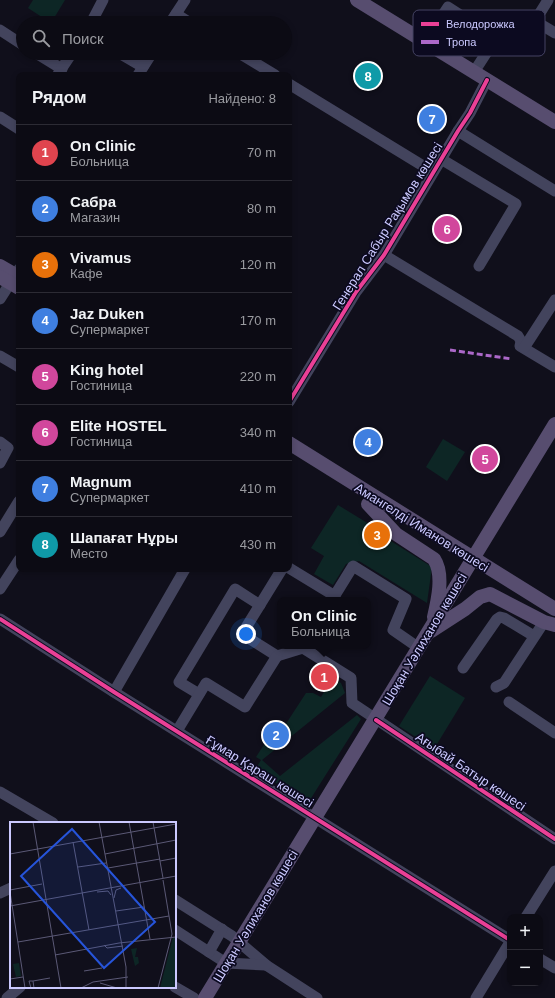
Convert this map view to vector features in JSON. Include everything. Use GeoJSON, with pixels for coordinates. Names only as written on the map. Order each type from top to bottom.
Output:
{"type":"FeatureCollection","features":[{"type":"Feature","properties":{"kind":"main road"},"geometry":{"type":"LineString","coordinates":[[357,0],[413,35]]}},
{"type":"Feature","properties":{"kind":"main road"},"geometry":{"type":"LineString","coordinates":[[448,56],[555,122]]}},
{"type":"Feature","properties":{"kind":"main road"},"geometry":{"type":"LineString","coordinates":[[0,266],[14,278]]}},
{"type":"Feature","properties":{"kind":"main road","name":"Шоқан Уәлиханов көшесі"},"geometry":{"type":"LineString","coordinates":[[205,998],[376,720],[470,562],[555,424]]}},
{"type":"Feature","properties":{"kind":"main road","name":"Амангелді Иманов көшесі"},"geometry":{"type":"LineString","coordinates":[[292,445],[470,562],[551,622]]}},
{"type":"Feature","properties":{"kind":"main road","name":"Амангелді Иманов көшесі"},"geometry":{"type":"LineString","coordinates":[[292,456],[368,504],[555,609]]}},
{"type":"Feature","properties":{"kind":"main road"},"geometry":{"type":"LineString","coordinates":[[368,504],[396,534],[434,559],[438,565],[440,575],[436,607],[430,629]]}},
{"type":"Feature","properties":{"kind":"main road"},"geometry":{"type":"LineString","coordinates":[[430,629],[465,609],[480,596],[490,594],[551,622]]}},
{"type":"Feature","properties":{"kind":"street"},"geometry":{"type":"LineString","coordinates":[[94,16],[103,0]]}},
{"type":"Feature","properties":{"kind":"street"},"geometry":{"type":"LineString","coordinates":[[175,16],[185,0]]}},
{"type":"Feature","properties":{"kind":"street"},"geometry":{"type":"LineString","coordinates":[[542,10],[548,0]]}},
{"type":"Feature","properties":{"kind":"street"},"geometry":{"type":"LineString","coordinates":[[545,26],[555,33]]}},
{"type":"Feature","properties":{"kind":"street"},"geometry":{"type":"LineString","coordinates":[[0,30],[16,40]]}},
{"type":"Feature","properties":{"kind":"street"},"geometry":{"type":"LineString","coordinates":[[474,72],[484,56]]}},
{"type":"Feature","properties":{"kind":"street"},"geometry":{"type":"LineString","coordinates":[[45,60],[60,72],[68,60]]}},
{"type":"Feature","properties":{"kind":"street"},"geometry":{"type":"LineString","coordinates":[[128,60],[141,71],[148,60]]}},
{"type":"Feature","properties":{"kind":"street"},"geometry":{"type":"LineString","coordinates":[[250,60],[270,72]]}},
{"type":"Feature","properties":{"kind":"street","name":"Генерал Сабыр Рақымов көшесі"},"geometry":{"type":"LineString","coordinates":[[292,397],[356,292],[384,255],[470,113],[487,80]]}},
{"type":"Feature","properties":{"kind":"street"},"geometry":{"type":"LineString","coordinates":[[292,86],[433,172]]}},
{"type":"Feature","properties":{"kind":"street"},"geometry":{"type":"LineString","coordinates":[[0,118],[16,128]]}},
{"type":"Feature","properties":{"kind":"street"},"geometry":{"type":"LineString","coordinates":[[458,131],[555,191]]}},
{"type":"Feature","properties":{"kind":"street"},"geometry":{"type":"LineString","coordinates":[[441,159],[516,204],[479,266]]}},
{"type":"Feature","properties":{"kind":"street"},"geometry":{"type":"LineString","coordinates":[[384,255],[518,336],[521,341],[520,346],[555,367]]}},
{"type":"Feature","properties":{"kind":"street"},"geometry":{"type":"LineString","coordinates":[[0,299],[14,278]]}},
{"type":"Feature","properties":{"kind":"street"},"geometry":{"type":"LineString","coordinates":[[524,348],[555,300]]}},
{"type":"Feature","properties":{"kind":"street"},"geometry":{"type":"LineString","coordinates":[[0,356],[16,365]]}},
{"type":"Feature","properties":{"kind":"street"},"geometry":{"type":"LineString","coordinates":[[0,442],[8,448],[0,463]]}},
{"type":"Feature","properties":{"kind":"street"},"geometry":{"type":"LineString","coordinates":[[0,532],[16,506]]}},
{"type":"Feature","properties":{"kind":"street"},"geometry":{"type":"LineString","coordinates":[[0,590],[16,565]]}},
{"type":"Feature","properties":{"kind":"street"},"geometry":{"type":"LineString","coordinates":[[334,597],[353,566],[406,599],[393,630],[419,648]]}},
{"type":"Feature","properties":{"kind":"street"},"geometry":{"type":"LineString","coordinates":[[292,570],[332,597]]}},
{"type":"Feature","properties":{"kind":"street"},"geometry":{"type":"LineString","coordinates":[[114,692],[183,572]]}},
{"type":"Feature","properties":{"kind":"street"},"geometry":{"type":"LineString","coordinates":[[277,656],[242,634],[280,572]]}},
{"type":"Feature","properties":{"kind":"street"},"geometry":{"type":"LineString","coordinates":[[199,694],[179,682],[235,589],[260,605]]}},
{"type":"Feature","properties":{"kind":"street"},"geometry":{"type":"LineString","coordinates":[[463,668],[496,619],[500,617],[534,636]]}},
{"type":"Feature","properties":{"kind":"street","name":"Ғұмар Қараш көшесі"},"geometry":{"type":"LineString","coordinates":[[0,619],[507,939]]}},
{"type":"Feature","properties":{"kind":"street"},"geometry":{"type":"LineString","coordinates":[[496,687],[504,683],[534,636],[551,622]]}},
{"type":"Feature","properties":{"kind":"street"},"geometry":{"type":"LineString","coordinates":[[177,731],[206,683],[245,707],[277,656],[298,649]]}},
{"type":"Feature","properties":{"kind":"street","name":"Ағыбай Батыр көшесі"},"geometry":{"type":"LineString","coordinates":[[307,649],[351,678],[352,703],[555,839]]}},
{"type":"Feature","properties":{"kind":"street"},"geometry":{"type":"LineString","coordinates":[[509,702],[555,733]]}},
{"type":"Feature","properties":{"kind":"street"},"geometry":{"type":"LineString","coordinates":[[0,792],[51,822]]}},
{"type":"Feature","properties":{"kind":"street"},"geometry":{"type":"LineString","coordinates":[[528,914],[555,871]]}},
{"type":"Feature","properties":{"kind":"street"},"geometry":{"type":"LineString","coordinates":[[0,893],[10,888]]}},
{"type":"Feature","properties":{"kind":"street"},"geometry":{"type":"LineString","coordinates":[[176,901],[222,929],[239,941],[266,965],[317,998]]}},
{"type":"Feature","properties":{"kind":"street"},"geometry":{"type":"LineString","coordinates":[[209,952],[222,929]]}},
{"type":"Feature","properties":{"kind":"street"},"geometry":{"type":"LineString","coordinates":[[176,931],[226,964],[266,965]]}},
{"type":"Feature","properties":{"kind":"street"},"geometry":{"type":"LineString","coordinates":[[476,998],[507,946]]}},
{"type":"Feature","properties":{"kind":"street"},"geometry":{"type":"LineString","coordinates":[[543,960],[555,968]]}},
{"type":"Feature","properties":{"kind":"street"},"geometry":{"type":"LineString","coordinates":[[7,998],[19,988]]}},
{"type":"Feature","properties":{"kind":"street"},"geometry":{"type":"LineString","coordinates":[[176,988],[194,998]]}},
{"type":"Feature","properties":{"kind":"green space"},"geometry":{"type":"Polygon","coordinates":[[[33,0],[65,0],[55,16],[40,16],[28,8],[33,0]]]}},
{"type":"Feature","properties":{"kind":"green space"},"geometry":{"type":"Polygon","coordinates":[[[443,439],[465,452],[447,481],[426,467],[443,439]]]}},
{"type":"Feature","properties":{"kind":"green space"},"geometry":{"type":"Polygon","coordinates":[[[338,505],[374,527],[386,538],[432,567],[427,603],[359,561],[346,564],[333,585],[314,574],[324,556],[311,548],[338,505]]]}},
{"type":"Feature","properties":{"kind":"green space"},"geometry":{"type":"Polygon","coordinates":[[[430,676],[465,698],[434,749],[399,726],[430,676]]]}},
{"type":"Feature","properties":{"kind":"green space"},"geometry":{"type":"Polygon","coordinates":[[[333,678],[341,683],[345,693],[262,760],[280,776],[357,715],[361,719],[308,803],[255,770],[261,760],[256,757],[269,737],[272,735],[278,736],[306,693],[313,693],[321,697],[333,678]]]}},
{"type":"Feature","properties":{"kind":"marked path"},"geometry":{"type":"LineString","coordinates":[[450,350],[512,359]]}},
{"type":"Feature","properties":{"kind":"cycle path"},"geometry":{"type":"LineString","coordinates":[[292,397],[356,292],[384,255],[470,113],[487,80]]}},
{"type":"Feature","properties":{"kind":"cycle path"},"geometry":{"type":"LineString","coordinates":[[0,619],[507,938]]}},
{"type":"Feature","properties":{"kind":"cycle path"},"geometry":{"type":"LineString","coordinates":[[376,720],[555,839]]}},
{"type":"Feature","properties":{"kind":"place","name":"Шапағат Нұры"},"geometry":{"type":"Point","coordinates":[368,76]}},
{"type":"Feature","properties":{"kind":"place","name":"Magnum"},"geometry":{"type":"Point","coordinates":[432,119]}},
{"type":"Feature","properties":{"kind":"place","name":"Elite HOSTEL"},"geometry":{"type":"Point","coordinates":[447,229]}},
{"type":"Feature","properties":{"kind":"place","name":"Jaz Duken"},"geometry":{"type":"Point","coordinates":[368,442]}},
{"type":"Feature","properties":{"kind":"place","name":"King hotel"},"geometry":{"type":"Point","coordinates":[485,459]}},
{"type":"Feature","properties":{"kind":"place","name":"Vivamus"},"geometry":{"type":"Point","coordinates":[377,535]}},
{"type":"Feature","properties":{"kind":"place","name":"On Clinic"},"geometry":{"type":"Point","coordinates":[324,677]}},
{"type":"Feature","properties":{"kind":"place","name":"Сабра"},"geometry":{"type":"Point","coordinates":[276,735]}}]}
